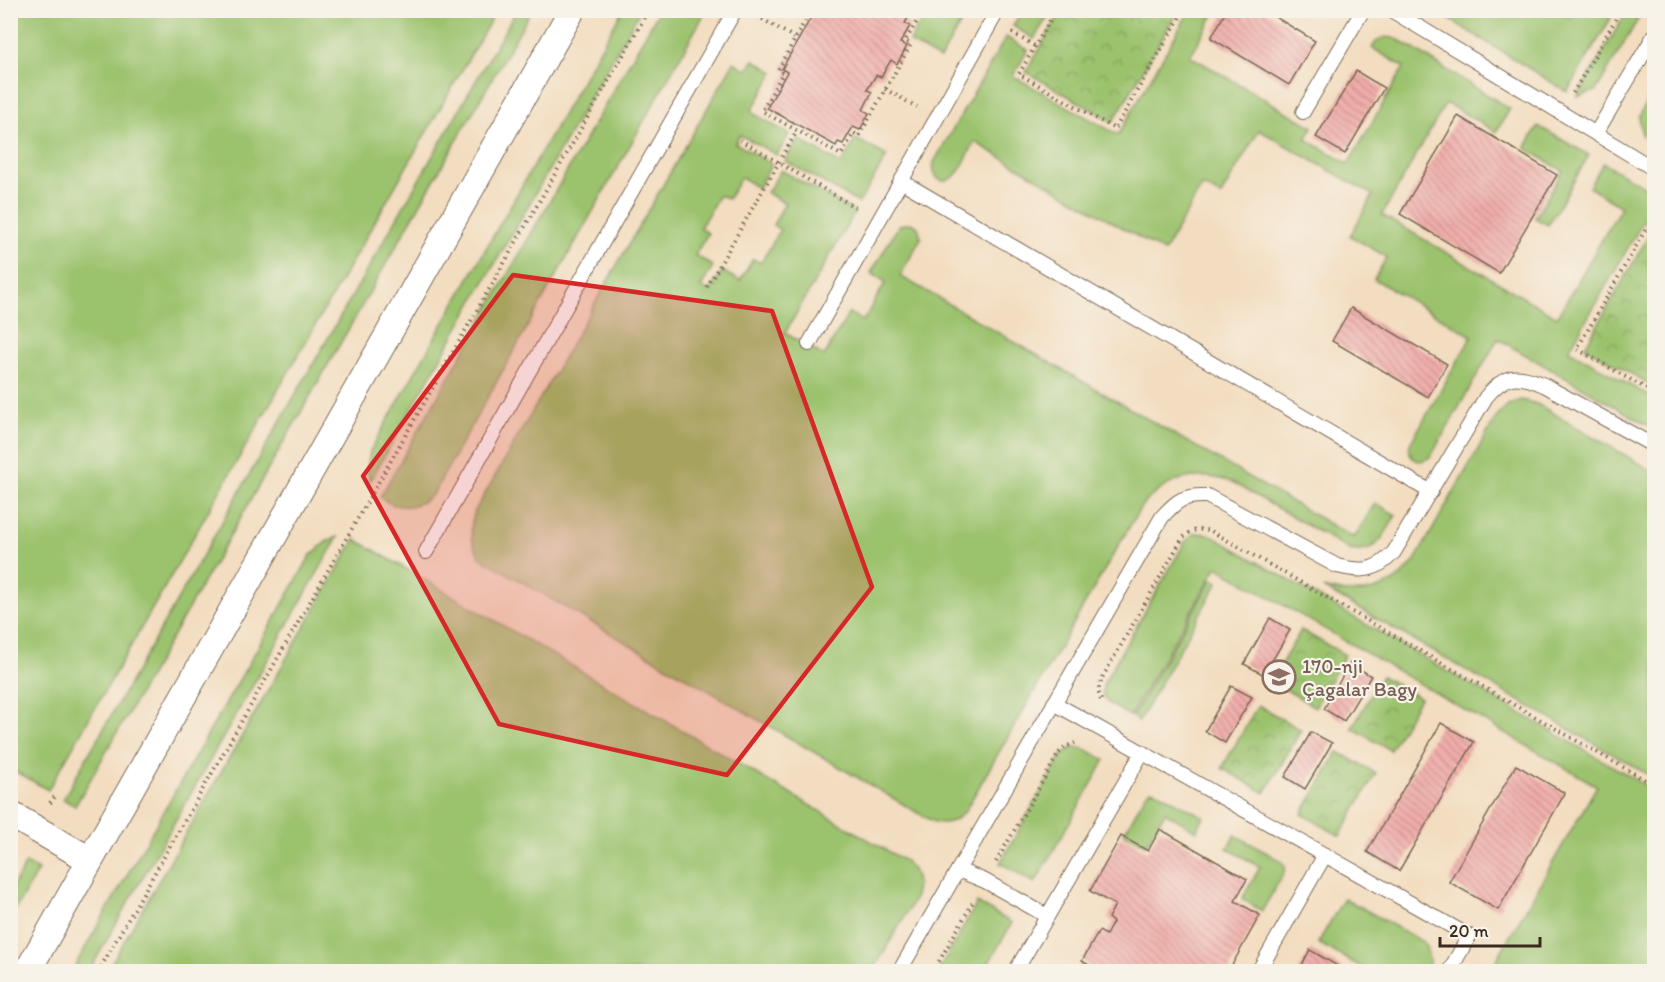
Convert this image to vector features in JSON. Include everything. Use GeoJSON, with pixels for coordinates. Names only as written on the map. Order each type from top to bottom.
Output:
{"type":"FeatureCollection","features":[{"type":"Feature","properties":{"kind":"street"},"geometry":{"type":"LineString","coordinates":[[27,972],[572,10]]}},
{"type":"Feature","properties":{"kind":"street"},"geometry":{"type":"LineString","coordinates":[[10,814],[90,860]]}},
{"type":"Feature","properties":{"kind":"lane"},"geometry":{"type":"LineString","coordinates":[[426,552],[735,10]]}},
{"type":"Feature","properties":{"kind":"lane"},"geometry":{"type":"LineString","coordinates":[[809,344],[998,10]]}},
{"type":"Feature","properties":{"kind":"lane"},"geometry":{"type":"LineString","coordinates":[[1303,112],[1363,10]]}},
{"type":"Feature","properties":{"kind":"lane"},"geometry":{"type":"LineString","coordinates":[[1391,10],[1654,169]]}},
{"type":"Feature","properties":{"kind":"lane"},"geometry":{"type":"LineString","coordinates":[[1596,133],[1654,36]]}},
{"type":"Feature","properties":{"kind":"lane"},"geometry":{"type":"LineString","coordinates":[[901,181],[1431,492]]}},
{"type":"Feature","properties":{"kind":"lane"},"geometry":{"type":"LineString","coordinates":[[899,972],[1162,517],[1173,504],[1188,496],[1207,496],[1337,566],[1354,570],[1372,569],[1384,564],[1394,552],[1486,397],[1496,384],[1509,377],[1527,377],[1544,385],[1654,447]]}},
{"type":"Feature","properties":{"kind":"lane"},"geometry":{"type":"LineString","coordinates":[[1054,703],[1469,936],[1449,972]]}},
{"type":"Feature","properties":{"kind":"lane"},"geometry":{"type":"LineString","coordinates":[[1015,972],[1142,753]]}},
{"type":"Feature","properties":{"kind":"lane"},"geometry":{"type":"LineString","coordinates":[[1258,972],[1325,855]]}},
{"type":"Feature","properties":{"kind":"lane"},"geometry":{"type":"LineString","coordinates":[[958,870],[985,881],[1047,916]]}},
{"type":"Feature","properties":{"kind":"path"},"geometry":{"type":"LineString","coordinates":[[98,972],[649,10]]}},
{"type":"Feature","properties":{"kind":"path"},"geometry":{"type":"LineString","coordinates":[[811,10],[778,70],[783,73],[762,111],[841,155],[854,133],[859,136],[911,44],[905,41],[919,18],[906,10]]}},
{"type":"Feature","properties":{"kind":"path"},"geometry":{"type":"LineString","coordinates":[[1056,10],[1019,74],[1115,129],[1184,10]]}},
{"type":"Feature","properties":{"kind":"path"},"geometry":{"type":"LineString","coordinates":[[1608,10],[1618,16]]}},
{"type":"Feature","properties":{"kind":"path"},"geometry":{"type":"LineString","coordinates":[[1570,97],[1621,10]]}},
{"type":"Feature","properties":{"kind":"path"},"geometry":{"type":"LineString","coordinates":[[756,16],[795,38]]}},
{"type":"Feature","properties":{"kind":"path"},"geometry":{"type":"LineString","coordinates":[[1010,32],[1035,46]]}},
{"type":"Feature","properties":{"kind":"path"},"geometry":{"type":"LineString","coordinates":[[885,89],[918,108]]}},
{"type":"Feature","properties":{"kind":"path"},"geometry":{"type":"LineString","coordinates":[[707,287],[797,131]]}},
{"type":"Feature","properties":{"kind":"path"},"geometry":{"type":"LineString","coordinates":[[740,140],[860,210]]}},
{"type":"Feature","properties":{"kind":"path"},"geometry":{"type":"LineString","coordinates":[[1654,232],[1647,227],[1577,348],[1654,393]]}},
{"type":"Feature","properties":{"kind":"path"},"geometry":{"type":"LineString","coordinates":[[1106,705],[1100,699],[1098,691],[1102,678],[1182,539],[1194,530],[1203,529],[1211,531],[1654,785]]}},
{"type":"Feature","properties":{"kind":"path"},"geometry":{"type":"LineString","coordinates":[[933,972],[1059,753],[1072,743],[1080,742]]}},
{"type":"Feature","properties":{"kind":"highlighted area"},"geometry":{"type":"Polygon","coordinates":[[[513,275],[772,311],[872,587],[727,775],[499,724],[363,476],[513,275]]]}},
{"type":"Feature","properties":{"kind":"green space"},"geometry":{"type":"Polygon","coordinates":[[[11,10],[496,11],[48,790],[11,769],[11,10]]]}},
{"type":"Feature","properties":{"kind":"green space"},"geometry":{"type":"Polygon","coordinates":[[[1062,10],[1178,11],[1113,122],[1026,72],[1062,10]]]}},
{"type":"Feature","properties":{"kind":"green space"},"geometry":{"type":"Polygon","coordinates":[[[1190,10],[1216,11],[1190,56],[1313,127],[1306,139],[1348,164],[1404,67],[1372,48],[1377,41],[1383,38],[1391,37],[1399,40],[1510,109],[1496,132],[1446,103],[1382,215],[1557,317],[1621,207],[1589,187],[1603,163],[1654,192],[1654,226],[1644,220],[1569,350],[1654,399],[1654,429],[1498,339],[1431,456],[1418,461],[1412,457],[1410,444],[1472,336],[1374,279],[1387,257],[1350,236],[1373,195],[1259,130],[1221,195],[1202,186],[1164,252],[975,142],[953,178],[944,181],[936,176],[934,162],[1006,37],[1028,50],[1013,76],[1118,135],[1190,10]]]}},
{"type":"Feature","properties":{"kind":"green space"},"geometry":{"type":"Polygon","coordinates":[[[1539,10],[1544,13],[1557,11],[1571,18],[1576,11],[1598,11],[1611,18],[1567,92],[1436,11],[1539,10]]]}},
{"type":"Feature","properties":{"kind":"green space"},"geometry":{"type":"Polygon","coordinates":[[[516,11],[531,11],[75,806],[63,799],[516,11]]]}},
{"type":"Feature","properties":{"kind":"green space"},"geometry":{"type":"Polygon","coordinates":[[[622,11],[640,11],[370,481],[367,469],[370,451],[622,11]]]}},
{"type":"Feature","properties":{"kind":"green space"},"geometry":{"type":"Polygon","coordinates":[[[659,11],[706,11],[433,494],[414,505],[400,506],[387,502],[380,497],[659,11]]]}},
{"type":"Feature","properties":{"kind":"green space"},"geometry":{"type":"Polygon","coordinates":[[[915,11],[968,11],[940,59],[909,42],[924,16],[915,11]]]}},
{"type":"Feature","properties":{"kind":"green space"},"geometry":{"type":"Polygon","coordinates":[[[1022,11],[1051,11],[1034,39],[1013,26],[1022,11]]]}},
{"type":"Feature","properties":{"kind":"green space"},"geometry":{"type":"Polygon","coordinates":[[[1627,11],[1643,11],[1595,91],[1577,97],[1627,11]]]}},
{"type":"Feature","properties":{"kind":"green space"},"geometry":{"type":"Polygon","coordinates":[[[754,60],[774,72],[751,112],[789,134],[777,155],[740,135],[735,143],[772,164],[758,188],[741,177],[728,199],[719,195],[700,228],[708,233],[695,255],[713,266],[701,287],[710,291],[722,271],[740,281],[753,259],[761,263],[780,230],[773,225],[785,203],[767,193],[781,170],[855,212],[785,333],[824,356],[849,313],[863,321],[886,282],[871,273],[899,225],[911,223],[918,227],[921,238],[900,276],[1354,538],[1375,503],[1396,515],[1379,542],[1367,550],[1350,550],[1232,482],[1218,478],[1194,477],[1162,488],[1142,505],[965,811],[958,818],[946,823],[932,821],[481,558],[472,536],[475,511],[734,62],[747,70],[754,60]]]}},
{"type":"Feature","properties":{"kind":"green space"},"geometry":{"type":"Polygon","coordinates":[[[1654,86],[1654,114],[1642,136],[1639,117],[1654,86]]]}},
{"type":"Feature","properties":{"kind":"green space"},"geometry":{"type":"Polygon","coordinates":[[[1538,126],[1589,155],[1548,225],[1535,218],[1563,171],[1525,148],[1538,126]]]}},
{"type":"Feature","properties":{"kind":"green space"},"geometry":{"type":"Polygon","coordinates":[[[798,139],[841,164],[856,139],[887,156],[859,203],[785,161],[798,139]]]}},
{"type":"Feature","properties":{"kind":"green space"},"geometry":{"type":"Polygon","coordinates":[[[1649,235],[1654,238],[1654,387],[1585,347],[1649,235]]]}},
{"type":"Feature","properties":{"kind":"green space"},"geometry":{"type":"Polygon","coordinates":[[[1521,400],[1537,404],[1654,472],[1654,778],[1323,588],[1349,592],[1373,590],[1385,586],[1405,572],[1414,562],[1497,416],[1508,405],[1521,400]]]}},
{"type":"Feature","properties":{"kind":"green space"},"geometry":{"type":"Polygon","coordinates":[[[1195,533],[1209,534],[1654,790],[1654,971],[1490,971],[1597,786],[1217,567],[1130,716],[1108,703],[1102,693],[1104,682],[1185,542],[1195,533]]]}},
{"type":"Feature","properties":{"kind":"green space"},"geometry":{"type":"Polygon","coordinates":[[[338,537],[89,971],[72,971],[311,555],[326,542],[338,537]]]}},
{"type":"Feature","properties":{"kind":"green space"},"geometry":{"type":"Polygon","coordinates":[[[355,539],[905,861],[913,870],[917,880],[915,896],[873,971],[107,971],[355,539]]]}},
{"type":"Feature","properties":{"kind":"green space"},"geometry":{"type":"Polygon","coordinates":[[[1212,579],[1218,582],[1139,721],[1132,717],[1212,579]]]}},
{"type":"Feature","properties":{"kind":"green space"},"geometry":{"type":"Polygon","coordinates":[[[1301,630],[1345,655],[1315,707],[1271,681],[1301,630]]]}},
{"type":"Feature","properties":{"kind":"green space"},"geometry":{"type":"Polygon","coordinates":[[[1382,676],[1420,698],[1390,750],[1352,728],[1382,676]]]}},
{"type":"Feature","properties":{"kind":"green space"},"geometry":{"type":"Polygon","coordinates":[[[1258,705],[1301,730],[1265,793],[1222,768],[1258,705]]]}},
{"type":"Feature","properties":{"kind":"green space"},"geometry":{"type":"Polygon","coordinates":[[[1073,747],[1085,749],[1105,760],[1035,883],[1000,863],[1062,755],[1073,747]]]}},
{"type":"Feature","properties":{"kind":"green space"},"geometry":{"type":"Polygon","coordinates":[[[1338,752],[1376,773],[1340,836],[1302,814],[1338,752]]]}},
{"type":"Feature","properties":{"kind":"green space"},"geometry":{"type":"Polygon","coordinates":[[[1151,790],[1204,817],[1196,831],[1165,812],[1146,845],[1124,833],[1146,794],[1151,790]]]}},
{"type":"Feature","properties":{"kind":"green space"},"geometry":{"type":"Polygon","coordinates":[[[1235,835],[1280,860],[1285,866],[1284,873],[1262,911],[1242,899],[1260,867],[1227,848],[1235,835]]]}},
{"type":"Feature","properties":{"kind":"green space"},"geometry":{"type":"Polygon","coordinates":[[[26,863],[38,870],[11,917],[11,890],[26,863]]]}},
{"type":"Feature","properties":{"kind":"green space"},"geometry":{"type":"Polygon","coordinates":[[[1344,898],[1425,943],[1430,962],[1425,971],[1368,971],[1318,943],[1344,898]]]}},
{"type":"Feature","properties":{"kind":"green space"},"geometry":{"type":"Polygon","coordinates":[[[977,903],[1012,923],[984,971],[938,971],[977,903]]]}},
{"type":"Feature","properties":{"kind":"building"},"geometry":{"type":"Polygon","coordinates":[[[821,10],[896,10],[908,18],[905,23],[910,26],[900,43],[907,46],[897,64],[891,60],[881,77],[876,75],[867,90],[872,92],[863,110],[869,113],[860,130],[853,127],[843,144],[838,142],[836,146],[767,108],[787,72],[782,69],[814,12],[819,15],[821,10]]]}},
{"type":"Feature","properties":{"kind":"building"},"geometry":{"type":"Polygon","coordinates":[[[1227,10],[1264,10],[1315,41],[1289,85],[1211,38],[1227,10]]]}},
{"type":"Feature","properties":{"kind":"building"},"geometry":{"type":"Polygon","coordinates":[[[1356,71],[1384,88],[1345,154],[1316,137],[1356,71]]]}},
{"type":"Feature","properties":{"kind":"building"},"geometry":{"type":"Polygon","coordinates":[[[1458,116],[1557,175],[1499,273],[1400,214],[1458,116]]]}},
{"type":"Feature","properties":{"kind":"building"},"geometry":{"type":"Polygon","coordinates":[[[1351,308],[1447,364],[1428,397],[1332,341],[1351,308]]]}},
{"type":"Feature","properties":{"kind":"building"},"geometry":{"type":"Polygon","coordinates":[[[1270,618],[1290,630],[1264,675],[1244,664],[1270,618]]]}},
{"type":"Feature","properties":{"kind":"building"},"geometry":{"type":"Polygon","coordinates":[[[1350,663],[1371,676],[1344,721],[1324,709],[1350,663]]]}},
{"type":"Feature","properties":{"kind":"building"},"geometry":{"type":"Polygon","coordinates":[[[1231,686],[1252,697],[1225,743],[1205,731],[1231,686]]]}},
{"type":"Feature","properties":{"kind":"building"},"geometry":{"type":"Polygon","coordinates":[[[1441,723],[1474,742],[1399,871],[1367,852],[1441,723]]]}},
{"type":"Feature","properties":{"kind":"building"},"geometry":{"type":"Polygon","coordinates":[[[1311,732],[1332,743],[1305,789],[1285,777],[1311,732]]]}},
{"type":"Feature","properties":{"kind":"building"},"geometry":{"type":"Polygon","coordinates":[[[1516,765],[1565,793],[1498,910],[1449,882],[1516,765]]]}},
{"type":"Feature","properties":{"kind":"building"},"geometry":{"type":"Polygon","coordinates":[[[1160,829],[1247,879],[1235,901],[1260,915],[1228,972],[1085,972],[1089,965],[1082,961],[1099,931],[1106,935],[1113,922],[1108,918],[1115,905],[1090,891],[1121,836],[1148,851],[1160,829]]]}},
{"type":"Feature","properties":{"kind":"building"},"geometry":{"type":"Polygon","coordinates":[[[1310,950],[1348,972],[1298,972],[1310,950]]]}},
{"type":"Feature","properties":{"kind":"place","name":"170-nji Çagalar Bagy"},"geometry":{"type":"Point","coordinates":[1279,677]}}]}
